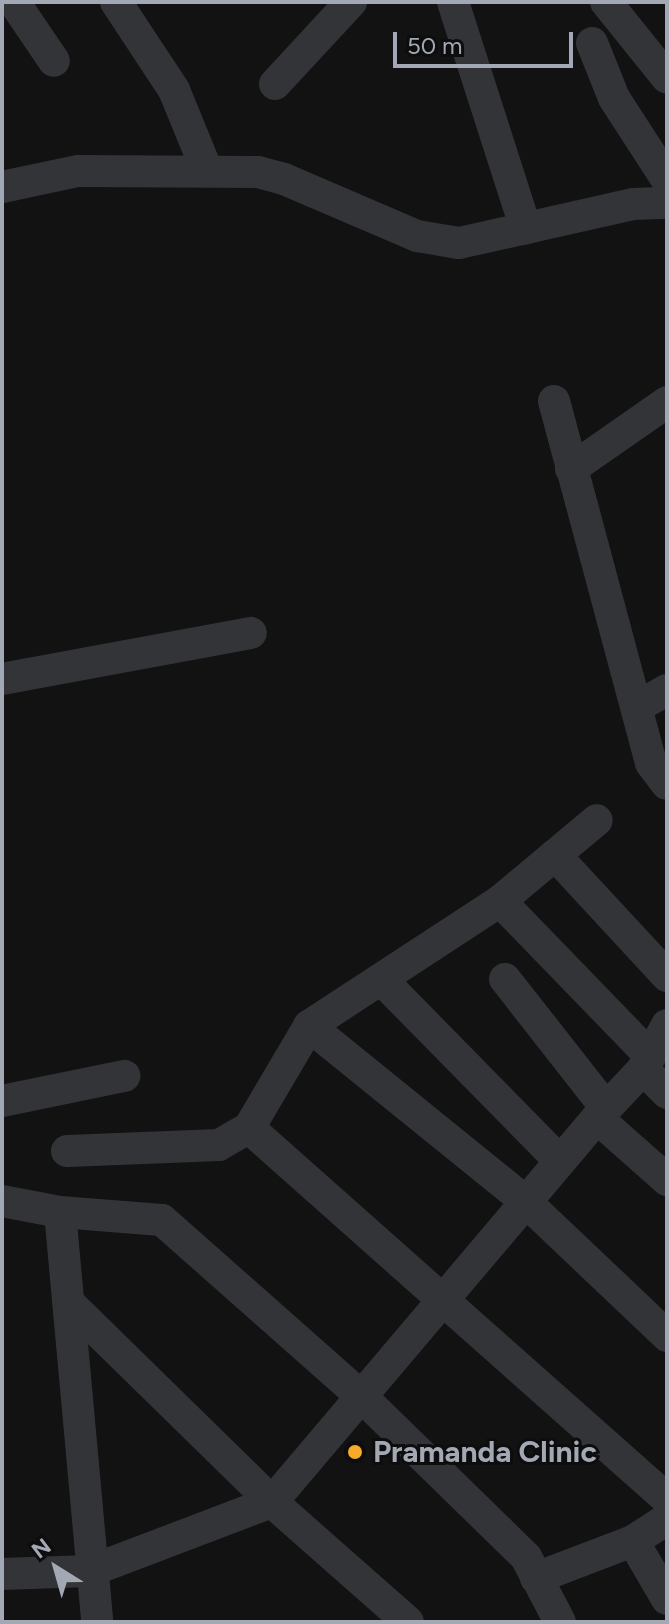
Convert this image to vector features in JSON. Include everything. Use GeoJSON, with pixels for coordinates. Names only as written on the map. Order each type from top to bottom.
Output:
{"type":"FeatureCollection","features":[{"type":"Feature","properties":{"kind":"street"},"geometry":{"type":"LineString","coordinates":[[14,2],[54,61]]}},
{"type":"Feature","properties":{"kind":"street"},"geometry":{"type":"LineString","coordinates":[[116,2],[174,90],[207,171]]}},
{"type":"Feature","properties":{"kind":"street"},"geometry":{"type":"LineString","coordinates":[[275,84],[351,2]]}},
{"type":"Feature","properties":{"kind":"street"},"geometry":{"type":"LineString","coordinates":[[453,2],[526,229]]}},
{"type":"Feature","properties":{"kind":"street"},"geometry":{"type":"LineString","coordinates":[[606,2],[667,78]]}},
{"type":"Feature","properties":{"kind":"street"},"geometry":{"type":"LineString","coordinates":[[592,43],[618,105],[667,180]]}},
{"type":"Feature","properties":{"kind":"street"},"geometry":{"type":"LineString","coordinates":[[2,187],[78,171],[207,171],[272,175],[435,241],[470,242],[634,204],[667,203]]}},
{"type":"Feature","properties":{"kind":"street"},"geometry":{"type":"LineString","coordinates":[[554,401],[651,763],[667,784]]}},
{"type":"Feature","properties":{"kind":"street"},"geometry":{"type":"LineString","coordinates":[[571,469],[667,402]]}},
{"type":"Feature","properties":{"kind":"street"},"geometry":{"type":"LineString","coordinates":[[2,679],[251,633]]}},
{"type":"Feature","properties":{"kind":"street"},"geometry":{"type":"LineString","coordinates":[[637,707],[667,690]]}},
{"type":"Feature","properties":{"kind":"street"},"geometry":{"type":"LineString","coordinates":[[67,1151],[219,1145],[249,1128],[309,1026],[500,901],[597,820]]}},
{"type":"Feature","properties":{"kind":"street"},"geometry":{"type":"LineString","coordinates":[[555,855],[667,976]]}},
{"type":"Feature","properties":{"kind":"street"},"geometry":{"type":"LineString","coordinates":[[500,901],[647,1062],[667,1093]]}},
{"type":"Feature","properties":{"kind":"street"},"geometry":{"type":"LineString","coordinates":[[381,979],[560,1161]]}},
{"type":"Feature","properties":{"kind":"street"},"geometry":{"type":"LineString","coordinates":[[505,979],[602,1113],[667,1180]]}},
{"type":"Feature","properties":{"kind":"street"},"geometry":{"type":"LineString","coordinates":[[2,1574],[90,1571],[272,1502],[647,1062],[667,1025]]}},
{"type":"Feature","properties":{"kind":"street"},"geometry":{"type":"LineString","coordinates":[[309,1026],[526,1202],[667,1336]]}},
{"type":"Feature","properties":{"kind":"street"},"geometry":{"type":"LineString","coordinates":[[2,1101],[124,1076]]}},
{"type":"Feature","properties":{"kind":"street"},"geometry":{"type":"LineString","coordinates":[[249,1128],[667,1499]]}},
{"type":"Feature","properties":{"kind":"street"},"geometry":{"type":"LineString","coordinates":[[2,1201],[60,1212],[162,1220],[361,1396],[526,1557],[560,1622]]}},
{"type":"Feature","properties":{"kind":"street"},"geometry":{"type":"LineString","coordinates":[[60,1212],[71,1305],[90,1571],[97,1622]]}},
{"type":"Feature","properties":{"kind":"street"},"geometry":{"type":"LineString","coordinates":[[71,1305],[272,1502],[408,1622]]}},
{"type":"Feature","properties":{"kind":"street"},"geometry":{"type":"LineString","coordinates":[[536,1578],[633,1541],[667,1519]]}},
{"type":"Feature","properties":{"kind":"street"},"geometry":{"type":"LineString","coordinates":[[633,1541],[667,1599]]}},
{"type":"Feature","properties":{"kind":"place","name":"Pramanda Clinic"},"geometry":{"type":"Point","coordinates":[355,1452]}}]}
